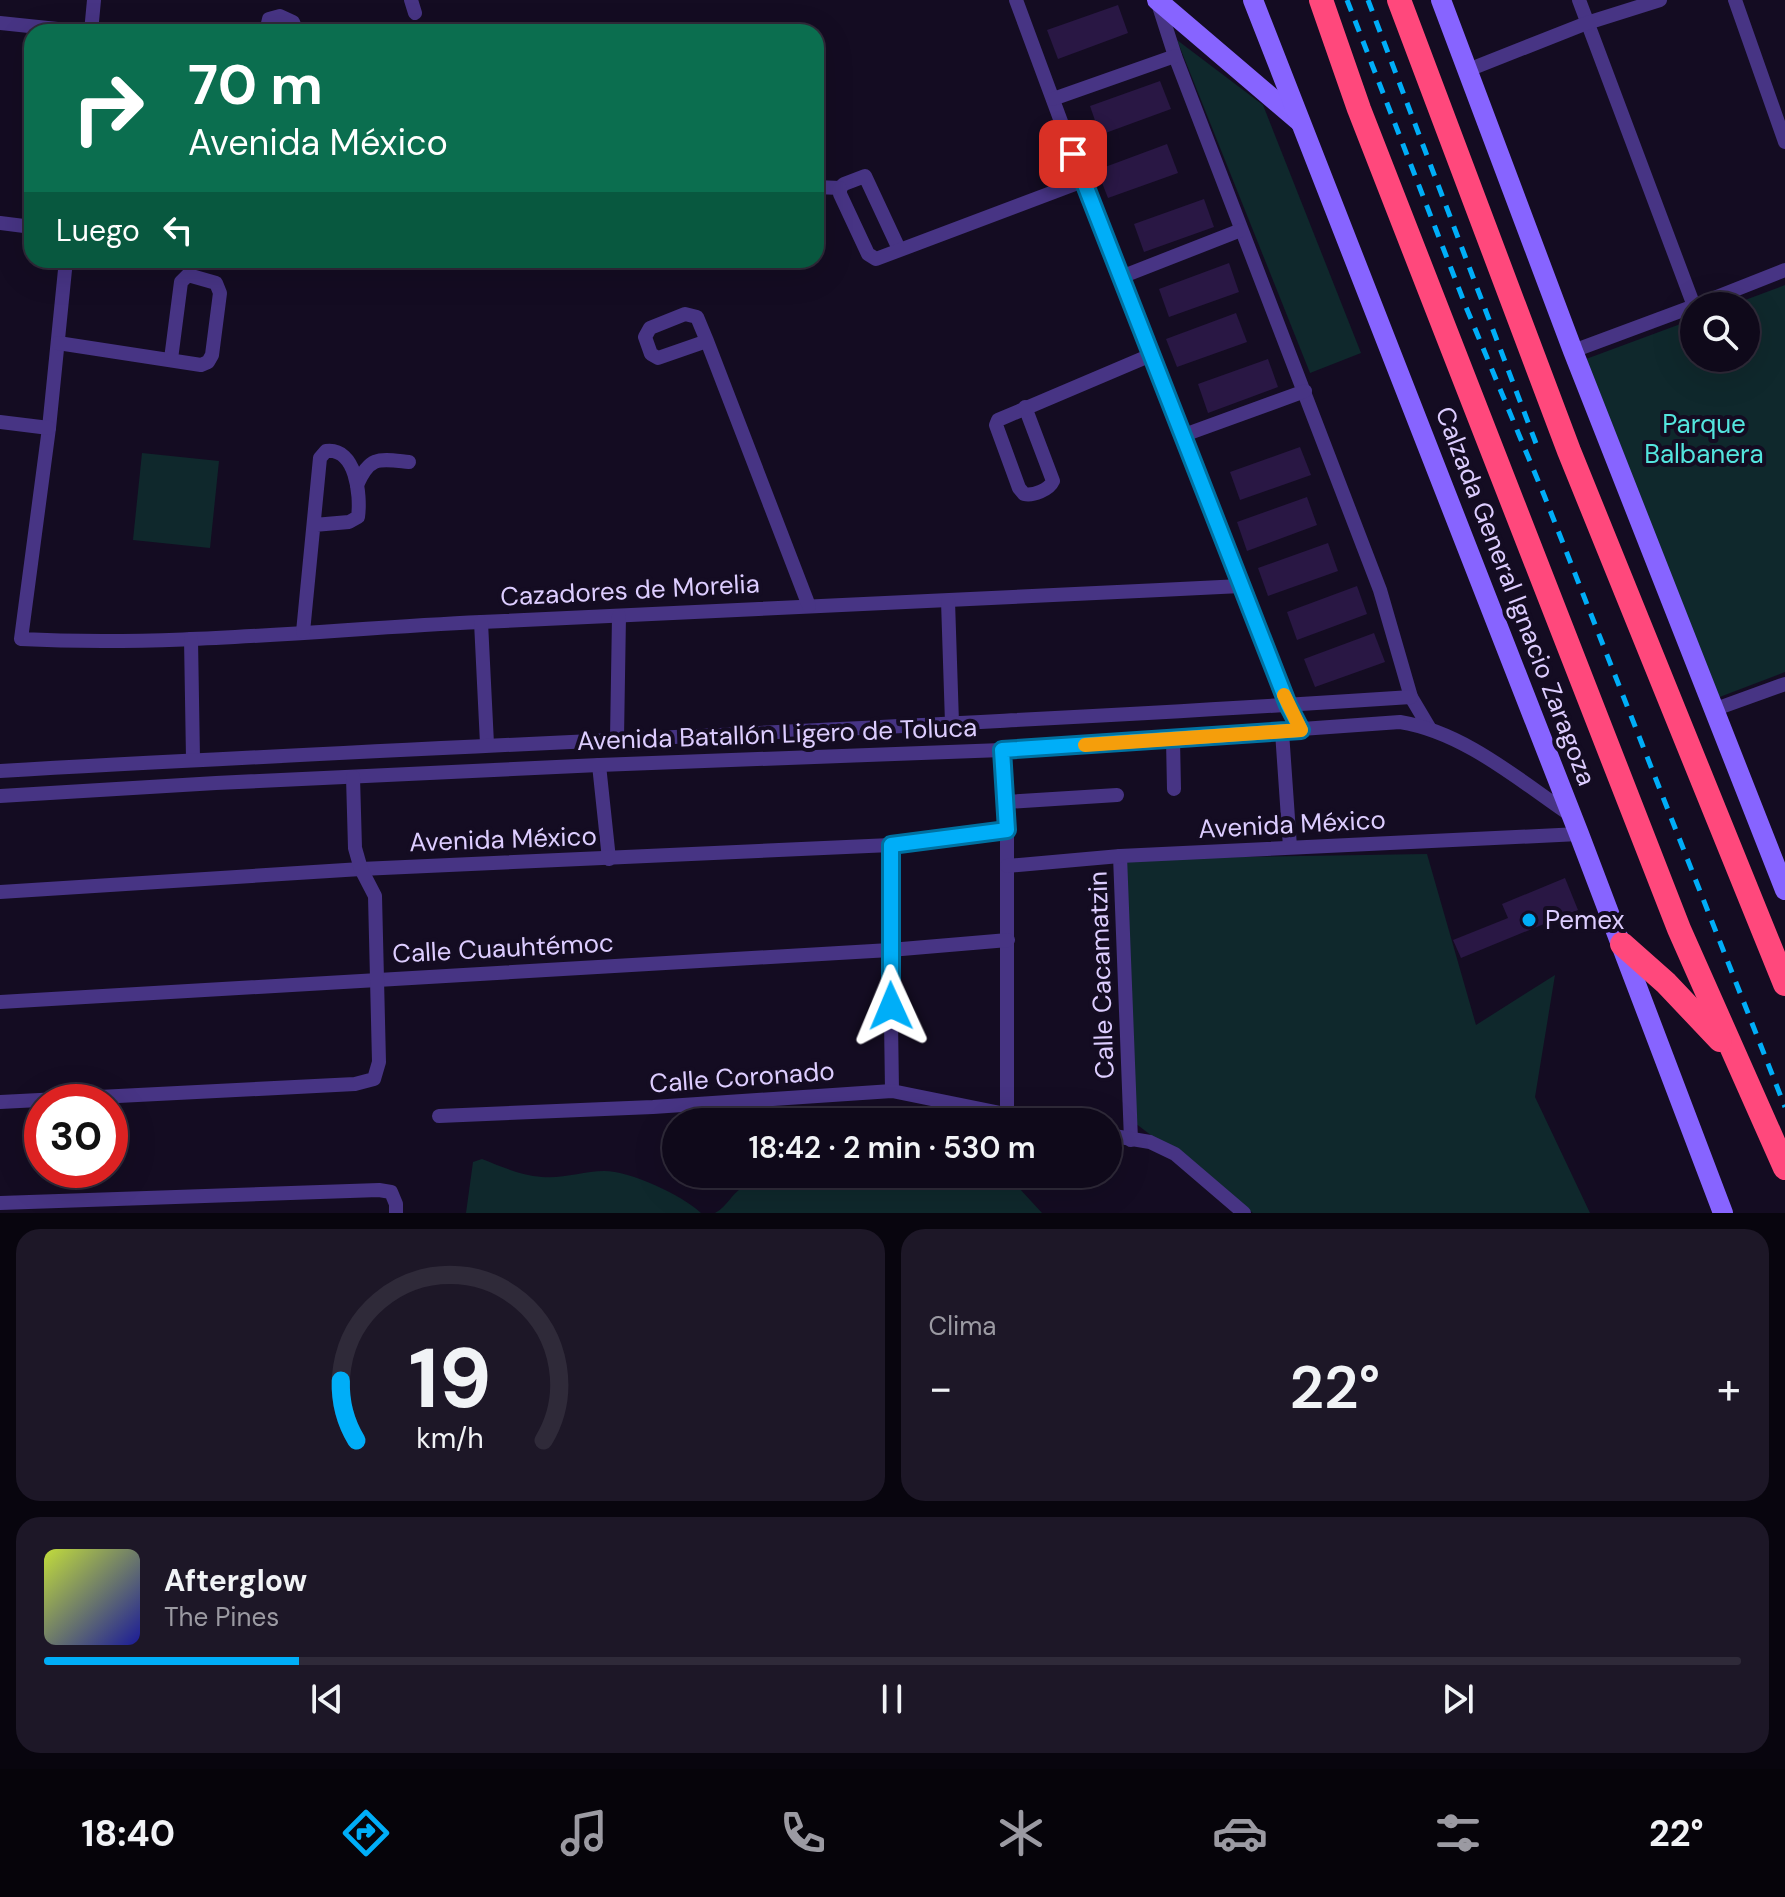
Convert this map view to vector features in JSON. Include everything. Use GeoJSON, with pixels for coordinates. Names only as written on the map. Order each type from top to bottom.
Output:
{"type":"FeatureCollection","features":[{"type":"Feature","properties":{"kind":"highway","name":"Calzada General Ignacio Zaragoza"},"geometry":{"type":"LineString","coordinates":[[1321,0],[1365,124],[1679,929],[1785,1168]]}},
{"type":"Feature","properties":{"kind":"highway"},"geometry":{"type":"LineString","coordinates":[[1402,4],[1569,451],[1785,984]]}},
{"type":"Feature","properties":{"kind":"highway"},"geometry":{"type":"LineString","coordinates":[[1622,944],[1687,1004],[1727,1048],[1744,1074]]}},
{"type":"Feature","properties":{"kind":"main road"},"geometry":{"type":"LineString","coordinates":[[1156,0],[1303,125]]}},
{"type":"Feature","properties":{"kind":"main road","name":"Calzada General Ignacio Zaragoza"},"geometry":{"type":"LineString","coordinates":[[1253,0],[1576,825],[1723,1213]]}},
{"type":"Feature","properties":{"kind":"main road"},"geometry":{"type":"LineString","coordinates":[[1441,0],[1573,351],[1785,890]]}},
{"type":"Feature","properties":{"kind":"street"},"geometry":{"type":"LineString","coordinates":[[90,24],[94,0]]}},
{"type":"Feature","properties":{"kind":"street"},"geometry":{"type":"LineString","coordinates":[[1016,0],[1241,586],[1301,730]]}},
{"type":"Feature","properties":{"kind":"street"},"geometry":{"type":"LineString","coordinates":[[1156,0],[1380,590],[1411,697],[1430,729]]}},
{"type":"Feature","properties":{"kind":"street"},"geometry":{"type":"LineString","coordinates":[[1579,0],[1689,292]]}},
{"type":"Feature","properties":{"kind":"street"},"geometry":{"type":"LineString","coordinates":[[1468,70],[1587,23],[1660,0]]}},
{"type":"Feature","properties":{"kind":"street"},"geometry":{"type":"LineString","coordinates":[[1735,0],[1785,142]]}},
{"type":"Feature","properties":{"kind":"street"},"geometry":{"type":"LineString","coordinates":[[268,24],[269,19],[280,16],[294,24]]}},
{"type":"Feature","properties":{"kind":"street"},"geometry":{"type":"LineString","coordinates":[[0,23],[24,25]]}},
{"type":"Feature","properties":{"kind":"street"},"geometry":{"type":"LineString","coordinates":[[1053,99],[1175,56]]}},
{"type":"Feature","properties":{"kind":"street"},"geometry":{"type":"LineString","coordinates":[[824,187],[840,188],[865,176],[899,249]]}},
{"type":"Feature","properties":{"kind":"street"},"geometry":{"type":"LineString","coordinates":[[840,188],[870,257],[879,259],[1083,181]]}},
{"type":"Feature","properties":{"kind":"street"},"geometry":{"type":"LineString","coordinates":[[0,223],[24,226]]}},
{"type":"Feature","properties":{"kind":"street"},"geometry":{"type":"LineString","coordinates":[[1121,277],[1241,230]]}},
{"type":"Feature","properties":{"kind":"street"},"geometry":{"type":"LineString","coordinates":[[0,422],[49,428],[65,268]]}},
{"type":"Feature","properties":{"kind":"street"},"geometry":{"type":"LineString","coordinates":[[1729,292],[1785,270]]}},
{"type":"Feature","properties":{"kind":"street"},"geometry":{"type":"LineString","coordinates":[[58,343],[201,365],[211,359],[220,293],[216,283],[188,275],[181,282],[171,359]]}},
{"type":"Feature","properties":{"kind":"street"},"geometry":{"type":"LineString","coordinates":[[1573,351],[1680,311]]}},
{"type":"Feature","properties":{"kind":"street"},"geometry":{"type":"LineString","coordinates":[[707,341],[809,606]]}},
{"type":"Feature","properties":{"kind":"street"},"geometry":{"type":"LineString","coordinates":[[1025,407],[1053,481],[1049,487],[1030,495],[1019,488],[996,425],[1000,419],[1025,407],[1151,355]]}},
{"type":"Feature","properties":{"kind":"street"},"geometry":{"type":"LineString","coordinates":[[1184,435],[1305,391]]}},
{"type":"Feature","properties":{"kind":"street","name":"Cazadores de Morelia"},"geometry":{"type":"LineString","coordinates":[[49,428],[21,639],[78,642],[191,639],[1241,586]]}},
{"type":"Feature","properties":{"kind":"street"},"geometry":{"type":"LineString","coordinates":[[303,632],[320,458],[326,451],[334,450],[342,453],[351,465],[357,485],[359,512],[354,521],[314,525]]}},
{"type":"Feature","properties":{"kind":"street"},"geometry":{"type":"LineString","coordinates":[[357,485],[364,468],[371,462],[381,459],[409,462]]}},
{"type":"Feature","properties":{"kind":"street"},"geometry":{"type":"LineString","coordinates":[[948,601],[952,723]]}},
{"type":"Feature","properties":{"kind":"street"},"geometry":{"type":"LineString","coordinates":[[617,738],[619,616]]}},
{"type":"Feature","properties":{"kind":"street"},"geometry":{"type":"LineString","coordinates":[[481,622],[487,744]]}},
{"type":"Feature","properties":{"kind":"street"},"geometry":{"type":"LineString","coordinates":[[191,639],[193,759]]}},
{"type":"Feature","properties":{"kind":"street"},"geometry":{"type":"LineString","coordinates":[[1713,710],[1785,684]]}},
{"type":"Feature","properties":{"kind":"street","name":"Avenida Batallón Ligero de Toluca"},"geometry":{"type":"LineString","coordinates":[[1411,697],[4,771],[3,796],[599,765],[1002,750],[1400,722],[1430,729],[1481,755],[1576,825]]}},
{"type":"Feature","properties":{"kind":"street"},"geometry":{"type":"LineString","coordinates":[[1282,732],[1290,847]]}},
{"type":"Feature","properties":{"kind":"street"},"geometry":{"type":"LineString","coordinates":[[1173,740],[1174,789]]}},
{"type":"Feature","properties":{"kind":"street"},"geometry":{"type":"LineString","coordinates":[[1002,750],[1007,830],[1007,1108]]}},
{"type":"Feature","properties":{"kind":"street"},"geometry":{"type":"LineString","coordinates":[[599,765],[609,859]]}},
{"type":"Feature","properties":{"kind":"street"},"geometry":{"type":"LineString","coordinates":[[0,1102],[355,1084],[374,1079],[379,1062],[375,896],[361,869],[355,848],[353,777]]}},
{"type":"Feature","properties":{"kind":"street"},"geometry":{"type":"LineString","coordinates":[[1006,802],[1117,795]]}},
{"type":"Feature","properties":{"kind":"street","name":"Avenida México"},"geometry":{"type":"LineString","coordinates":[[1007,866],[1576,825]]}},
{"type":"Feature","properties":{"kind":"street","name":"Avenida México"},"geometry":{"type":"LineString","coordinates":[[0,892],[361,869],[891,845],[1007,830]]}},
{"type":"Feature","properties":{"kind":"street"},"geometry":{"type":"LineString","coordinates":[[891,845],[892,1091]]}},
{"type":"Feature","properties":{"kind":"street","name":"Calle Cacamatzin"},"geometry":{"type":"LineString","coordinates":[[1120,856],[1131,1140]]}},
{"type":"Feature","properties":{"kind":"street","name":"Calle Cuauhtémoc"},"geometry":{"type":"LineString","coordinates":[[0,1002],[890,950],[1008,940]]}},
{"type":"Feature","properties":{"kind":"street","name":"Calle Coronado"},"geometry":{"type":"LineString","coordinates":[[439,1116],[653,1107],[892,1091],[973,1108]]}},
{"type":"Feature","properties":{"kind":"street"},"geometry":{"type":"LineString","coordinates":[[1122,1138],[1150,1142],[1175,1154],[1244,1213]]}},
{"type":"Feature","properties":{"kind":"street"},"geometry":{"type":"LineString","coordinates":[[0,1203],[344,1190],[391,1192],[396,1213]]}},
{"type":"Feature","properties":{"kind":"green space"},"geometry":{"type":"Polygon","coordinates":[[[1177,40],[1263,105],[1361,353],[1310,373],[1177,40]]]}},
{"type":"Feature","properties":{"kind":"green space","name":"Parque Balbanera"},"geometry":{"type":"Polygon","coordinates":[[[1785,285],[1785,672],[1717,698],[1586,359],[1680,324],[1680,372],[1760,372],[1760,294],[1785,285]]]}},
{"type":"Feature","properties":{"kind":"green space"},"geometry":{"type":"Polygon","coordinates":[[[142,453],[219,461],[210,548],[133,540],[142,453]]]}},
{"type":"Feature","properties":{"kind":"green space"},"geometry":{"type":"Polygon","coordinates":[[[1427,854],[1476,1025],[1555,975],[1535,1097],[1590,1213],[1253,1213],[1135,1123],[1123,859],[1427,854]]]}},
{"type":"Feature","properties":{"kind":"green space"},"geometry":{"type":"Polygon","coordinates":[[[482,1159],[519,1173],[542,1177],[615,1172],[669,1192],[701,1213],[466,1213],[473,1162],[482,1159]]]}},
{"type":"Feature","properties":{"kind":"green space"},"geometry":{"type":"Polygon","coordinates":[[[743,1188],[1019,1188],[1042,1213],[715,1213],[743,1188]]]}},
{"type":"Feature","properties":{"kind":"building"},"geometry":{"type":"Polygon","coordinates":[[[1118,5],[1128,33],[1058,59],[1047,30],[1118,5]]]}},
{"type":"Feature","properties":{"kind":"building"},"geometry":{"type":"Polygon","coordinates":[[[1160,81],[1171,109],[1100,135],[1090,106],[1160,81]]]}},
{"type":"Feature","properties":{"kind":"building"},"geometry":{"type":"Polygon","coordinates":[[[1167,144],[1178,173],[1108,198],[1097,170],[1167,144]]]}},
{"type":"Feature","properties":{"kind":"building"},"geometry":{"type":"Polygon","coordinates":[[[1204,199],[1214,227],[1144,252],[1134,224],[1204,199]]]}},
{"type":"Feature","properties":{"kind":"building"},"geometry":{"type":"Polygon","coordinates":[[[1229,263],[1239,292],[1169,317],[1159,289],[1229,263]]]}},
{"type":"Feature","properties":{"kind":"building"},"geometry":{"type":"Polygon","coordinates":[[[1236,313],[1247,342],[1177,367],[1166,339],[1236,313]]]}},
{"type":"Feature","properties":{"kind":"building"},"geometry":{"type":"Polygon","coordinates":[[[1268,359],[1278,387],[1208,413],[1198,384],[1268,359]]]}},
{"type":"Feature","properties":{"kind":"building"},"geometry":{"type":"Polygon","coordinates":[[[1300,447],[1311,475],[1240,500],[1230,472],[1300,447]]]}},
{"type":"Feature","properties":{"kind":"building"},"geometry":{"type":"Polygon","coordinates":[[[1307,497],[1317,525],[1247,551],[1237,522],[1307,497]]]}},
{"type":"Feature","properties":{"kind":"building"},"geometry":{"type":"Polygon","coordinates":[[[1328,543],[1338,571],[1268,596],[1258,568],[1328,543]]]}},
{"type":"Feature","properties":{"kind":"building"},"geometry":{"type":"Polygon","coordinates":[[[1357,586],[1367,614],[1297,640],[1287,612],[1357,586]]]}},
{"type":"Feature","properties":{"kind":"building"},"geometry":{"type":"Polygon","coordinates":[[[1374,633],[1385,662],[1315,687],[1304,659],[1374,633]]]}},
{"type":"Feature","properties":{"kind":"building","name":"Pemex"},"geometry":{"type":"Polygon","coordinates":[[[1565,878],[1578,910],[1461,958],[1453,940],[1508,918],[1502,904],[1565,878]]]}},
{"type":"Feature","properties":{"kind":"railway"},"geometry":{"type":"LineString","coordinates":[[1347,0],[1785,1107]]}},
{"type":"Feature","properties":{"kind":"railway"},"geometry":{"type":"LineString","coordinates":[[1368,0],[1537,446]]}},
{"type":"Feature","properties":{"kind":"slow traffic"},"geometry":{"type":"LineString","coordinates":[[1085,745],[1301,730],[1284,695]]}},
{"type":"Feature","properties":{"kind":"place","name":"Pemex"},"geometry":{"type":"Point","coordinates":[1529,920]}},
{"type":"Feature","properties":{"kind":"route"},"geometry":{"type":"LineString","coordinates":[[891,1006],[891,845],[1007,830],[1002,750],[1301,730],[1288,705],[1073,154]]}}]}
